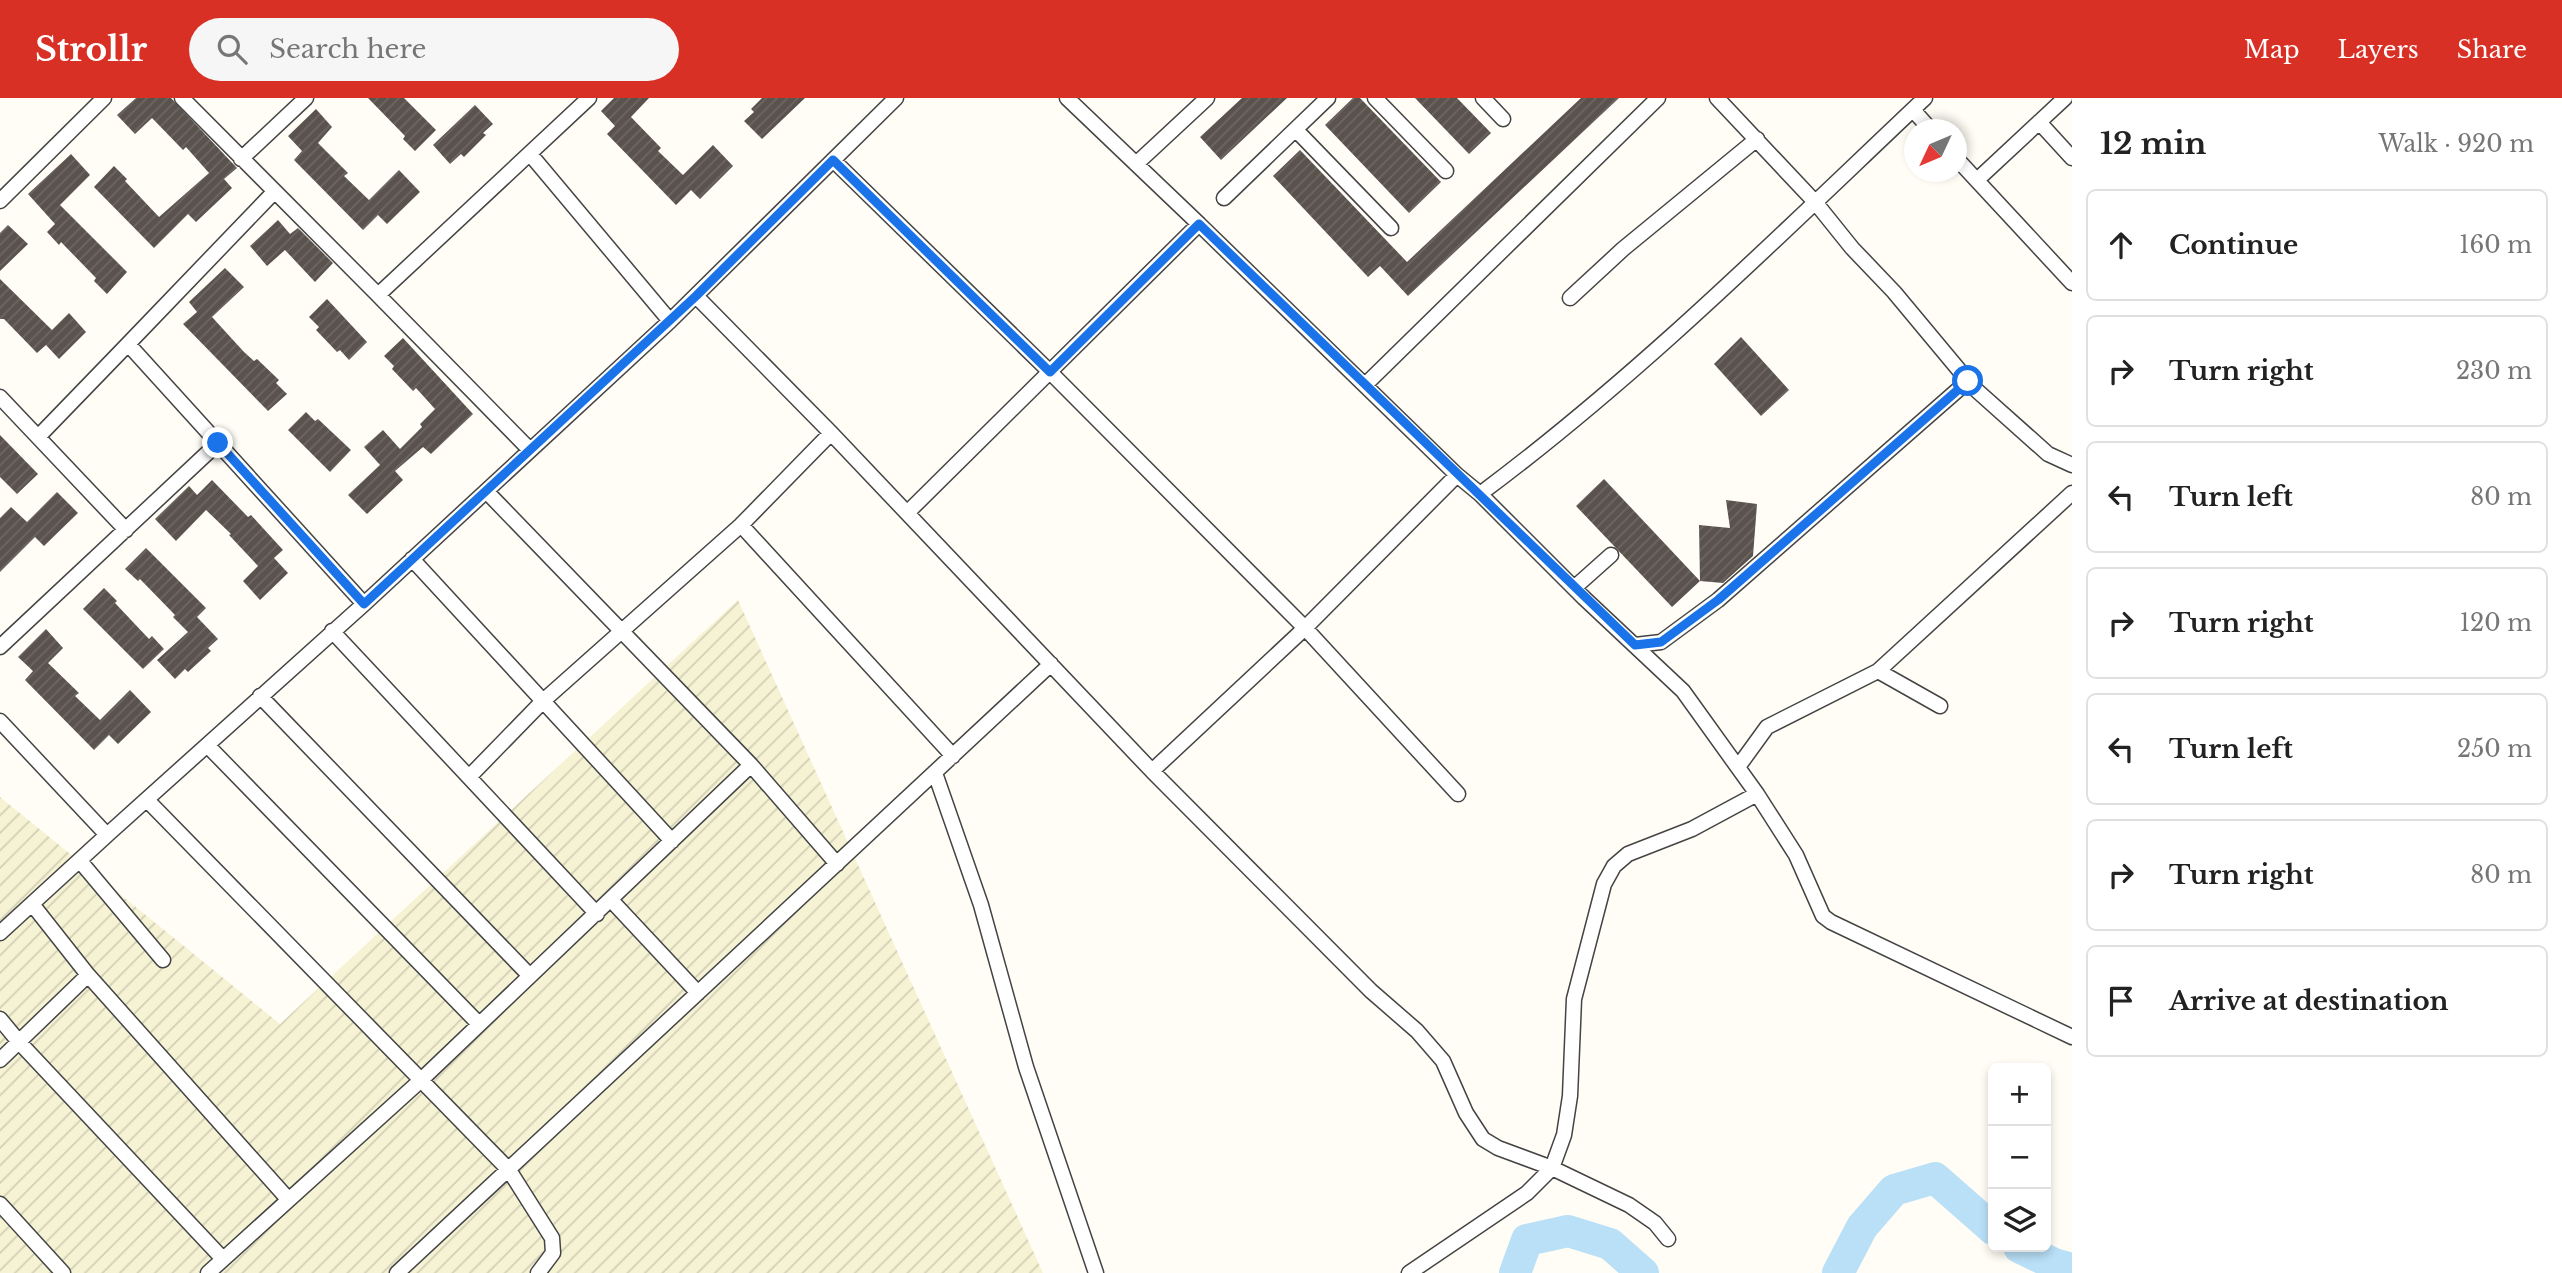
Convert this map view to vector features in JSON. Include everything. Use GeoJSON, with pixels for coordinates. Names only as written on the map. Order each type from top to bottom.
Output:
{"type":"FeatureCollection","features":[{"type":"Feature","properties":{"kind":"street"},"geometry":{"type":"LineString","coordinates":[[0,201],[104,98]]}},
{"type":"Feature","properties":{"kind":"street"},"geometry":{"type":"LineString","coordinates":[[182,98],[530,450]]}},
{"type":"Feature","properties":{"kind":"street"},"geometry":{"type":"LineString","coordinates":[[241,159],[306,98]]}},
{"type":"Feature","properties":{"kind":"street"},"geometry":{"type":"LineString","coordinates":[[378,295],[589,98]]}},
{"type":"Feature","properties":{"kind":"street"},"geometry":{"type":"LineString","coordinates":[[0,933],[364,604],[670,321],[897,98]]}},
{"type":"Feature","properties":{"kind":"street"},"geometry":{"type":"LineString","coordinates":[[1067,98],[1683,691],[1757,794],[1796,855],[1823,916],[2072,1037]]}},
{"type":"Feature","properties":{"kind":"street"},"geometry":{"type":"LineString","coordinates":[[1136,164],[1207,98]]}},
{"type":"Feature","properties":{"kind":"street"},"geometry":{"type":"LineString","coordinates":[[1224,198],[1328,98]]}},
{"type":"Feature","properties":{"kind":"street"},"geometry":{"type":"LineString","coordinates":[[1375,98],[1446,171]]}},
{"type":"Feature","properties":{"kind":"street"},"geometry":{"type":"LineString","coordinates":[[1483,98],[1503,119]]}},
{"type":"Feature","properties":{"kind":"street"},"geometry":{"type":"LineString","coordinates":[[1366,385],[1658,98]]}},
{"type":"Feature","properties":{"kind":"street"},"geometry":{"type":"LineString","coordinates":[[1717,98],[1815,201],[1968,381],[2048,454],[2072,465]]}},
{"type":"Feature","properties":{"kind":"street"},"geometry":{"type":"LineString","coordinates":[[1480,494],[1545,446],[1661,347],[1926,98]]}},
{"type":"Feature","properties":{"kind":"street"},"geometry":{"type":"LineString","coordinates":[[1977,180],[2065,98]]}},
{"type":"Feature","properties":{"kind":"street"},"geometry":{"type":"LineString","coordinates":[[1913,110],[1921,119]]}},
{"type":"Feature","properties":{"kind":"street"},"geometry":{"type":"LineString","coordinates":[[2039,122],[2072,158]]}},
{"type":"Feature","properties":{"kind":"street"},"geometry":{"type":"LineString","coordinates":[[1296,130],[1391,228]]}},
{"type":"Feature","properties":{"kind":"street"},"geometry":{"type":"LineString","coordinates":[[1570,298],[1623,249],[1757,139]]}},
{"type":"Feature","properties":{"kind":"street"},"geometry":{"type":"LineString","coordinates":[[530,153],[670,321]]}},
{"type":"Feature","properties":{"kind":"street"},"geometry":{"type":"LineString","coordinates":[[833,160],[1050,372],[1305,628],[1458,794]]}},
{"type":"Feature","properties":{"kind":"street"},"geometry":{"type":"LineString","coordinates":[[1967,170],[2072,283]]}},
{"type":"Feature","properties":{"kind":"street"},"geometry":{"type":"LineString","coordinates":[[38,438],[274,192]]}},
{"type":"Feature","properties":{"kind":"street"},"geometry":{"type":"LineString","coordinates":[[906,513],[1199,224]]}},
{"type":"Feature","properties":{"kind":"street"},"geometry":{"type":"LineString","coordinates":[[696,296],[831,433],[1152,771],[1371,991],[1436,1051],[1443,1060],[1471,1124],[1483,1139],[1629,1205],[1655,1223],[1668,1239]]}},
{"type":"Feature","properties":{"kind":"street"},"geometry":{"type":"LineString","coordinates":[[128,344],[364,604]]}},
{"type":"Feature","properties":{"kind":"street"},"geometry":{"type":"LineString","coordinates":[[1635,645],[1661,642],[1718,600],[1968,381]]}},
{"type":"Feature","properties":{"kind":"street"},"geometry":{"type":"LineString","coordinates":[[0,397],[126,530]]}},
{"type":"Feature","properties":{"kind":"street"},"geometry":{"type":"LineString","coordinates":[[469,777],[543,701],[741,524],[831,433]]}},
{"type":"Feature","properties":{"kind":"street"},"geometry":{"type":"LineString","coordinates":[[0,647],[218,443]]}},
{"type":"Feature","properties":{"kind":"street"},"geometry":{"type":"LineString","coordinates":[[1152,771],[1305,628],[1457,475]]}},
{"type":"Feature","properties":{"kind":"street"},"geometry":{"type":"LineString","coordinates":[[486,491],[751,765],[837,864]]}},
{"type":"Feature","properties":{"kind":"street"},"geometry":{"type":"LineString","coordinates":[[1738,767],[1767,727],[1878,670],[2071,497]]}},
{"type":"Feature","properties":{"kind":"street"},"geometry":{"type":"LineString","coordinates":[[741,524],[953,756]]}},
{"type":"Feature","properties":{"kind":"street"},"geometry":{"type":"LineString","coordinates":[[1574,588],[1611,555]]}},
{"type":"Feature","properties":{"kind":"street"},"geometry":{"type":"LineString","coordinates":[[412,559],[672,841]]}},
{"type":"Feature","properties":{"kind":"street"},"geometry":{"type":"LineString","coordinates":[[332,631],[597,914]]}},
{"type":"Feature","properties":{"kind":"street"},"geometry":{"type":"LineString","coordinates":[[397,1273],[1051,664]]}},
{"type":"Feature","properties":{"kind":"street"},"geometry":{"type":"LineString","coordinates":[[1878,670],[1940,706]]}},
{"type":"Feature","properties":{"kind":"street"},"geometry":{"type":"LineString","coordinates":[[260,696],[530,976]]}},
{"type":"Feature","properties":{"kind":"street"},"geometry":{"type":"LineString","coordinates":[[0,721],[107,835]]}},
{"type":"Feature","properties":{"kind":"street"},"geometry":{"type":"LineString","coordinates":[[207,745],[479,1024]]}},
{"type":"Feature","properties":{"kind":"street"},"geometry":{"type":"LineString","coordinates":[[208,1273],[420,1081],[751,765]]}},
{"type":"Feature","properties":{"kind":"street"},"geometry":{"type":"LineString","coordinates":[[935,774],[981,905],[1026,1068],[1096,1273]]}},
{"type":"Feature","properties":{"kind":"street"},"geometry":{"type":"LineString","coordinates":[[1409,1273],[1527,1193],[1552,1168],[1564,1135],[1570,1096],[1574,999],[1604,884],[1614,866],[1628,855],[1692,829],[1757,794]]}},
{"type":"Feature","properties":{"kind":"street"},"geometry":{"type":"LineString","coordinates":[[147,800],[509,1170],[552,1238],[553,1253],[538,1273]]}},
{"type":"Feature","properties":{"kind":"street"},"geometry":{"type":"LineString","coordinates":[[80,862],[163,960]]}},
{"type":"Feature","properties":{"kind":"street"},"geometry":{"type":"LineString","coordinates":[[611,900],[698,993]]}},
{"type":"Feature","properties":{"kind":"street"},"geometry":{"type":"LineString","coordinates":[[32,904],[88,975],[288,1199]]}},
{"type":"Feature","properties":{"kind":"street"},"geometry":{"type":"LineString","coordinates":[[0,1060],[88,975]]}},
{"type":"Feature","properties":{"kind":"street"},"geometry":{"type":"LineString","coordinates":[[0,1019],[223,1259]]}},
{"type":"Feature","properties":{"kind":"street"},"geometry":{"type":"LineString","coordinates":[[0,1204],[62,1273]]}},
{"type":"Feature","properties":{"kind":"shaded area"},"geometry":{"type":"Polygon","coordinates":[[[738,600],[1043,1273],[0,1273],[0,797],[280,1024],[738,600]]]}},
{"type":"Feature","properties":{"kind":"building"},"geometry":{"type":"Polygon","coordinates":[[[136,98],[171,98],[237,168],[224,179],[232,188],[196,222],[188,214],[154,248],[94,187],[114,166],[159,217],[209,173],[186,147],[183,150],[152,118],[135,134],[117,115],[136,98]]]}},
{"type":"Feature","properties":{"kind":"building"},"geometry":{"type":"Polygon","coordinates":[[[368,98],[404,98],[436,130],[415,151],[403,139],[405,136],[368,98]]]}},
{"type":"Feature","properties":{"kind":"building"},"geometry":{"type":"Polygon","coordinates":[[[614,98],[649,98],[631,117],[661,148],[658,151],[683,175],[713,145],[733,166],[700,199],[691,190],[676,205],[607,134],[615,126],[601,111],[614,98]]]}},
{"type":"Feature","properties":{"kind":"building"},"geometry":{"type":"Polygon","coordinates":[[[762,98],[805,98],[762,139],[744,121],[754,112],[751,109],[762,98]]]}},
{"type":"Feature","properties":{"kind":"building"},"geometry":{"type":"Polygon","coordinates":[[[1242,98],[1287,98],[1221,160],[1200,137],[1242,98]]]}},
{"type":"Feature","properties":{"kind":"building"},"geometry":{"type":"Polygon","coordinates":[[[1353,98],[1360,98],[1441,182],[1409,213],[1325,125],[1353,98]]]}},
{"type":"Feature","properties":{"kind":"building"},"geometry":{"type":"Polygon","coordinates":[[[1415,98],[1457,98],[1491,133],[1469,154],[1415,98]]]}},
{"type":"Feature","properties":{"kind":"building"},"geometry":{"type":"Polygon","coordinates":[[[1581,98],[1619,98],[1408,296],[1380,266],[1368,277],[1273,176],[1300,150],[1407,262],[1581,98]]]}},
{"type":"Feature","properties":{"kind":"building"},"geometry":{"type":"Polygon","coordinates":[[[475,105],[493,124],[464,157],[461,154],[450,164],[433,145],[475,105]]]}},
{"type":"Feature","properties":{"kind":"building"},"geometry":{"type":"Polygon","coordinates":[[[316,109],[332,127],[318,143],[348,173],[344,176],[369,200],[399,170],[420,192],[387,224],[378,215],[363,230],[294,160],[302,151],[288,136],[316,109]]]}},
{"type":"Feature","properties":{"kind":"building"},"geometry":{"type":"Polygon","coordinates":[[[71,154],[90,175],[60,205],[127,272],[107,294],[94,281],[96,278],[61,242],[59,245],[47,232],[55,224],[28,194],[71,154]]]}},
{"type":"Feature","properties":{"kind":"building"},"geometry":{"type":"Polygon","coordinates":[[[278,220],[290,234],[298,228],[333,263],[315,282],[285,250],[267,266],[250,246],[278,220]]]}},
{"type":"Feature","properties":{"kind":"building"},"geometry":{"type":"Polygon","coordinates":[[[8,225],[28,244],[0,271],[0,233],[8,225]]]}},
{"type":"Feature","properties":{"kind":"building"},"geometry":{"type":"Polygon","coordinates":[[[225,268],[244,287],[212,317],[244,352],[254,361],[257,359],[279,380],[276,383],[287,394],[268,411],[183,324],[197,312],[189,302],[225,268]]]}},
{"type":"Feature","properties":{"kind":"building"},"geometry":{"type":"Polygon","coordinates":[[[0,279],[52,330],[69,313],[86,332],[59,359],[46,345],[37,353],[4,319],[0,319],[0,279]]]}},
{"type":"Feature","properties":{"kind":"building"},"geometry":{"type":"Polygon","coordinates":[[[327,299],[367,342],[349,360],[340,350],[337,352],[316,330],[319,327],[309,317],[327,299]]]}},
{"type":"Feature","properties":{"kind":"building"},"geometry":{"type":"Polygon","coordinates":[[[1741,337],[1789,390],[1761,416],[1714,364],[1741,337]]]}},
{"type":"Feature","properties":{"kind":"building"},"geometry":{"type":"Polygon","coordinates":[[[403,338],[473,414],[431,454],[423,447],[395,471],[403,480],[367,514],[348,495],[380,465],[364,447],[383,430],[400,449],[435,409],[416,388],[413,391],[392,369],[394,366],[384,356],[403,338]]]}},
{"type":"Feature","properties":{"kind":"building"},"geometry":{"type":"Polygon","coordinates":[[[306,412],[315,421],[318,419],[351,450],[330,472],[288,430],[306,412]]]}},
{"type":"Feature","properties":{"kind":"building"},"geometry":{"type":"Polygon","coordinates":[[[0,435],[38,474],[17,494],[0,477],[0,435]]]}},
{"type":"Feature","properties":{"kind":"building"},"geometry":{"type":"Polygon","coordinates":[[[1604,479],[1700,581],[1672,607],[1576,506],[1604,479]]]}},
{"type":"Feature","properties":{"kind":"building"},"geometry":{"type":"Polygon","coordinates":[[[212,480],[248,517],[251,515],[283,550],[274,558],[288,573],[260,600],[243,581],[258,566],[206,510],[176,541],[155,519],[189,486],[197,495],[212,480]]]}},
{"type":"Feature","properties":{"kind":"building"},"geometry":{"type":"Polygon","coordinates":[[[57,492],[78,513],[44,546],[35,537],[0,572],[0,518],[11,507],[27,522],[57,492]]]}},
{"type":"Feature","properties":{"kind":"building"},"geometry":{"type":"Polygon","coordinates":[[[1726,500],[1757,504],[1753,556],[1723,583],[1700,581],[1699,525],[1730,528],[1726,500]]]}},
{"type":"Feature","properties":{"kind":"building"},"geometry":{"type":"Polygon","coordinates":[[[146,548],[206,608],[197,617],[218,639],[208,648],[211,651],[188,672],[185,669],[175,679],[157,660],[188,632],[140,579],[138,581],[125,569],[146,548]]]}},
{"type":"Feature","properties":{"kind":"building"},"geometry":{"type":"Polygon","coordinates":[[[104,588],[149,639],[152,636],[164,649],[143,669],[83,609],[104,588]]]}},
{"type":"Feature","properties":{"kind":"building"},"geometry":{"type":"Polygon","coordinates":[[[46,629],[63,648],[48,663],[79,693],[75,696],[100,720],[130,690],[151,712],[118,744],[109,735],[94,750],[25,680],[33,671],[18,657],[46,629]]]}},
{"type":"Feature","properties":{"kind":"waterway"},"geometry":{"type":"LineString","coordinates":[[1838,1273],[1862,1227],[1894,1190],[1935,1178],[1988,1225]]}},
{"type":"Feature","properties":{"kind":"waterway"},"geometry":{"type":"LineString","coordinates":[[1515,1273],[1527,1240],[1568,1231],[1610,1244],[1643,1273]]}},
{"type":"Feature","properties":{"kind":"waterway"},"geometry":{"type":"LineString","coordinates":[[2029,1252],[2072,1269]]}},
{"type":"Feature","properties":{"kind":"route"},"geometry":{"type":"LineString","coordinates":[[218,443],[364,604],[696,296],[833,160],[1050,372],[1199,224],[1635,645],[1661,642],[1718,600],[1968,381]]}}]}
